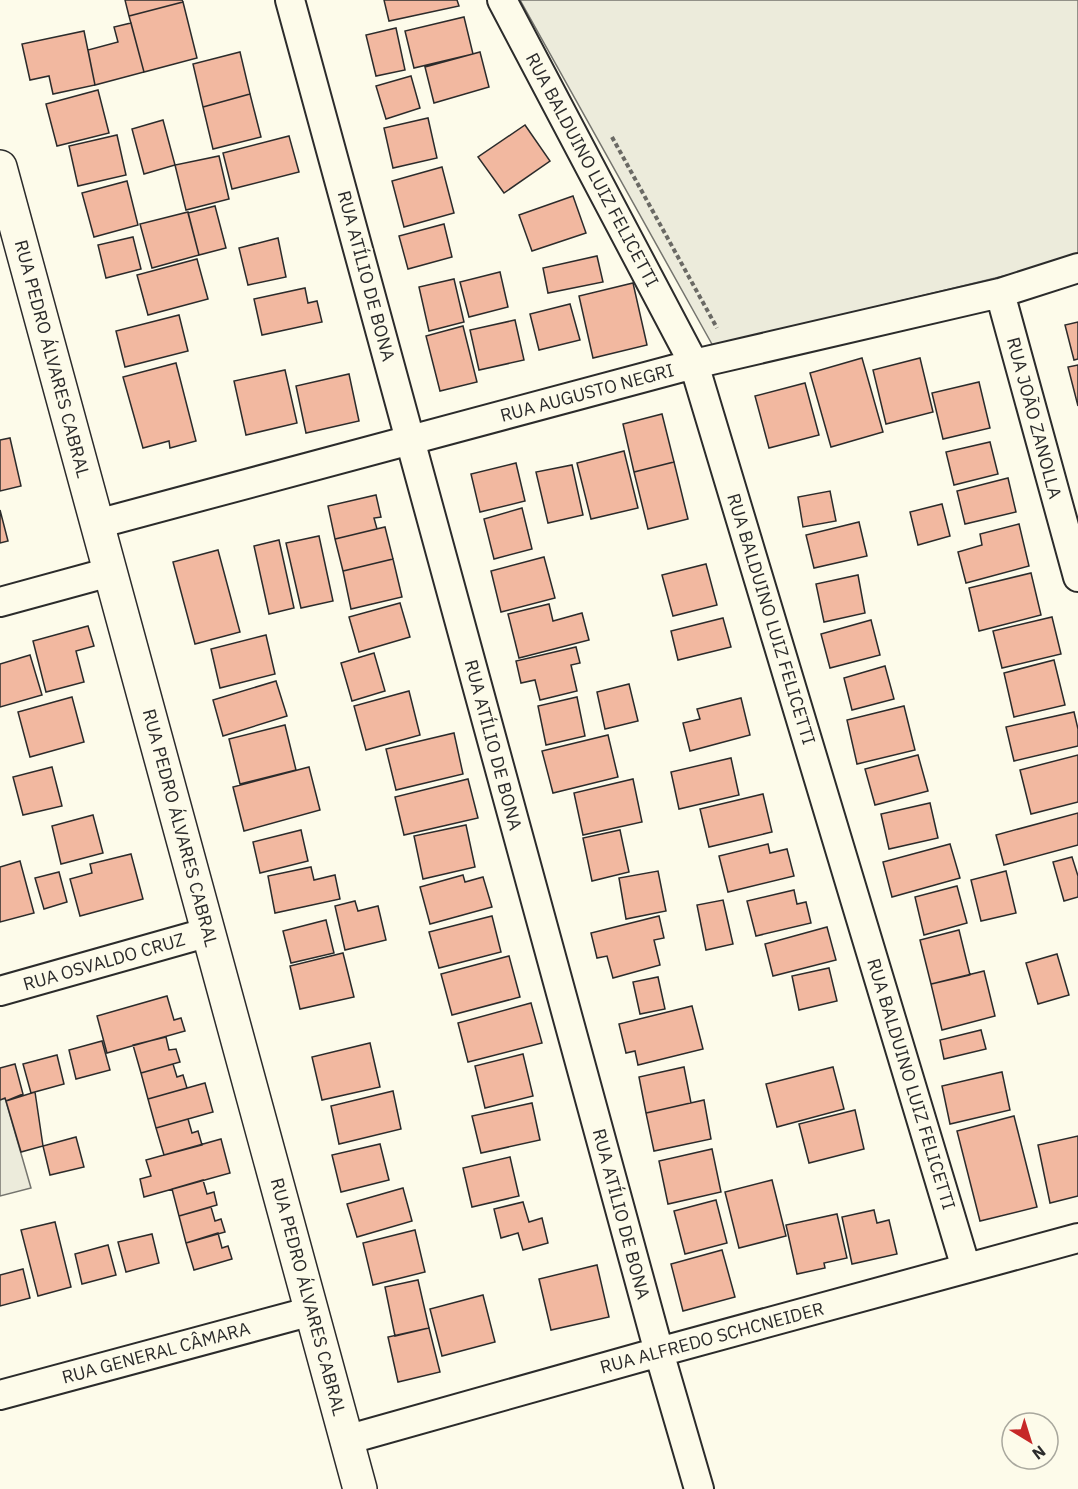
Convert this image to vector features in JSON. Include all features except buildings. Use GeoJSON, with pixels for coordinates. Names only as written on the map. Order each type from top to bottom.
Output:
{"type":"FeatureCollection","features":[{"type":"Feature","properties":{"kind":"street","name":"RUA ATÍLIO DE BONA"},"geometry":{"type":"LineString","coordinates":[[290,0],[659,1352],[699,1489]]}},
{"type":"Feature","properties":{"kind":"street","name":"RUA BALDUINO LUIZ FELICETTI"},"geometry":{"type":"LineString","coordinates":[[502,0],[694,364],[966,1268]]}},
{"type":"Feature","properties":{"kind":"street","name":"RUA PEDRO ÁLVARES CABRAL"},"geometry":{"type":"LineString","coordinates":[[0,167],[6,210],[97,524],[360,1489]]}},
{"type":"Feature","properties":{"kind":"street","name":"RUA AUGUSTO NEGRI"},"geometry":{"type":"LineString","coordinates":[[97,524],[694,364],[1000,293],[1078,268]]}},
{"type":"Feature","properties":{"kind":"street","name":"RUA JOÃO ZANOLLA"},"geometry":{"type":"LineString","coordinates":[[1000,293],[1078,576]]}},
{"type":"Feature","properties":{"kind":"street"},"geometry":{"type":"LineString","coordinates":[[0,602],[110,572]]}},
{"type":"Feature","properties":{"kind":"street","name":"RUA OSVALDO CRUZ"},"geometry":{"type":"LineString","coordinates":[[0,991],[209,932]]}},
{"type":"Feature","properties":{"kind":"street","name":"RUA ALFREDO SCHCNEIDER"},"geometry":{"type":"LineString","coordinates":[[346,1440],[1078,1238]]}},
{"type":"Feature","properties":{"kind":"street","name":"RUA GENERAL CÂMARA"},"geometry":{"type":"LineString","coordinates":[[0,1395],[312,1311]]}},
{"type":"Feature","properties":{"kind":"path"},"geometry":{"type":"LineString","coordinates":[[610,134],[717,329]]}},
{"type":"Feature","properties":{"kind":"shaded area"},"geometry":{"type":"Polygon","coordinates":[[[520,0],[1078,0],[1078,258],[713,346],[520,0]]]}},
{"type":"Feature","properties":{"kind":"shaded area"},"geometry":{"type":"Polygon","coordinates":[[[5,1098],[31,1188],[0,1196],[0,1100],[5,1098]]]}}]}
